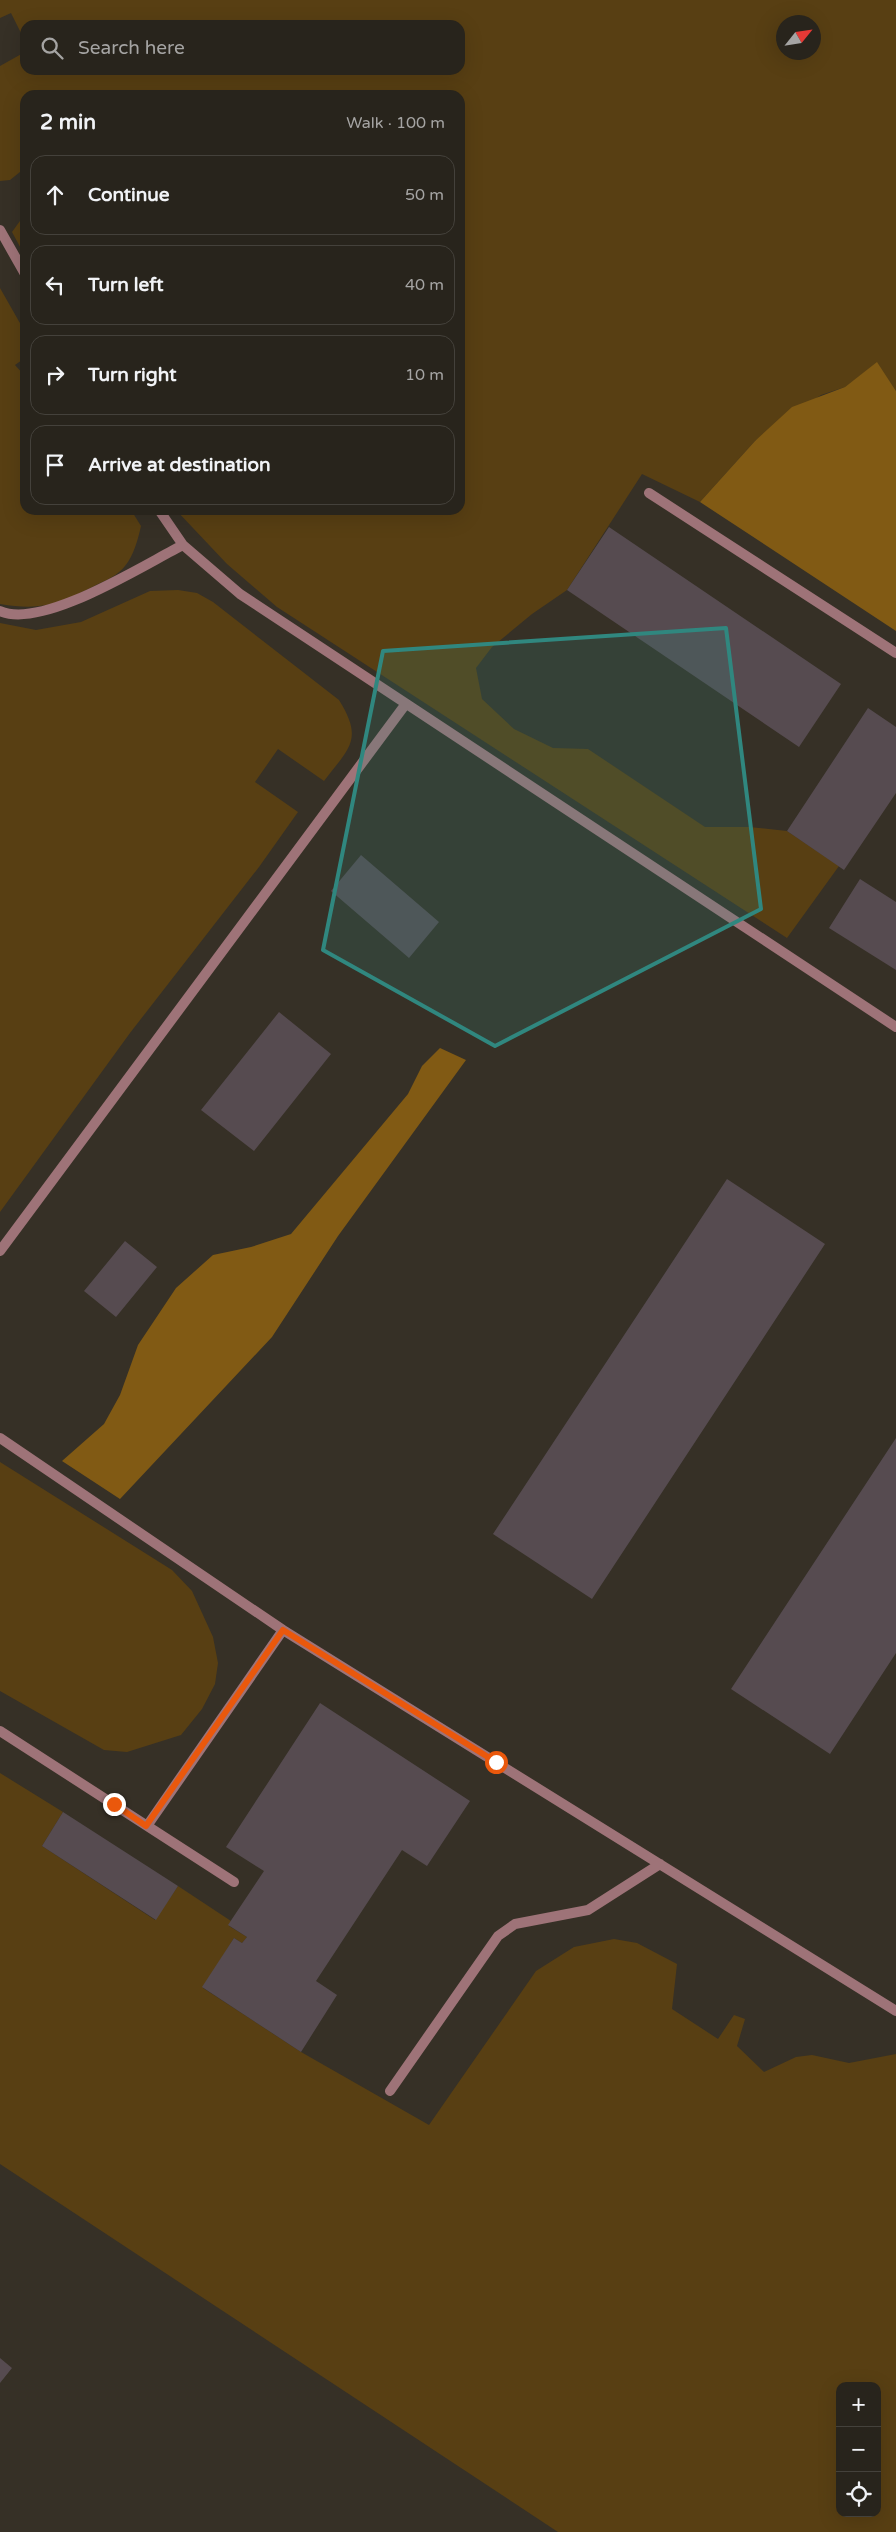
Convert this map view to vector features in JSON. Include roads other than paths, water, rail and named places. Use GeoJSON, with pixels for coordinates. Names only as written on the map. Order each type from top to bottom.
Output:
{"type":"FeatureCollection","features":[{"type":"Feature","properties":{"kind":"lane"},"geometry":{"type":"LineString","coordinates":[[0,230],[20,265]]}},
{"type":"Feature","properties":{"kind":"lane"},"geometry":{"type":"LineString","coordinates":[[649,493],[896,653]]}},
{"type":"Feature","properties":{"kind":"lane"},"geometry":{"type":"LineString","coordinates":[[162,515],[183,545],[240,594],[896,1027]]}},
{"type":"Feature","properties":{"kind":"lane"},"geometry":{"type":"LineString","coordinates":[[0,611],[25,615],[52,610],[73,602],[183,545]]}},
{"type":"Feature","properties":{"kind":"lane"},"geometry":{"type":"LineString","coordinates":[[0,1251],[406,705]]}},
{"type":"Feature","properties":{"kind":"lane"},"geometry":{"type":"LineString","coordinates":[[0,1438],[283,1630],[896,2010]]}},
{"type":"Feature","properties":{"kind":"lane"},"geometry":{"type":"LineString","coordinates":[[146,1826],[283,1630]]}},
{"type":"Feature","properties":{"kind":"lane"},"geometry":{"type":"LineString","coordinates":[[0,1730],[234,1882]]}},
{"type":"Feature","properties":{"kind":"lane"},"geometry":{"type":"LineString","coordinates":[[390,2091],[498,1936],[515,1924],[588,1910],[660,1864]]}}]}
